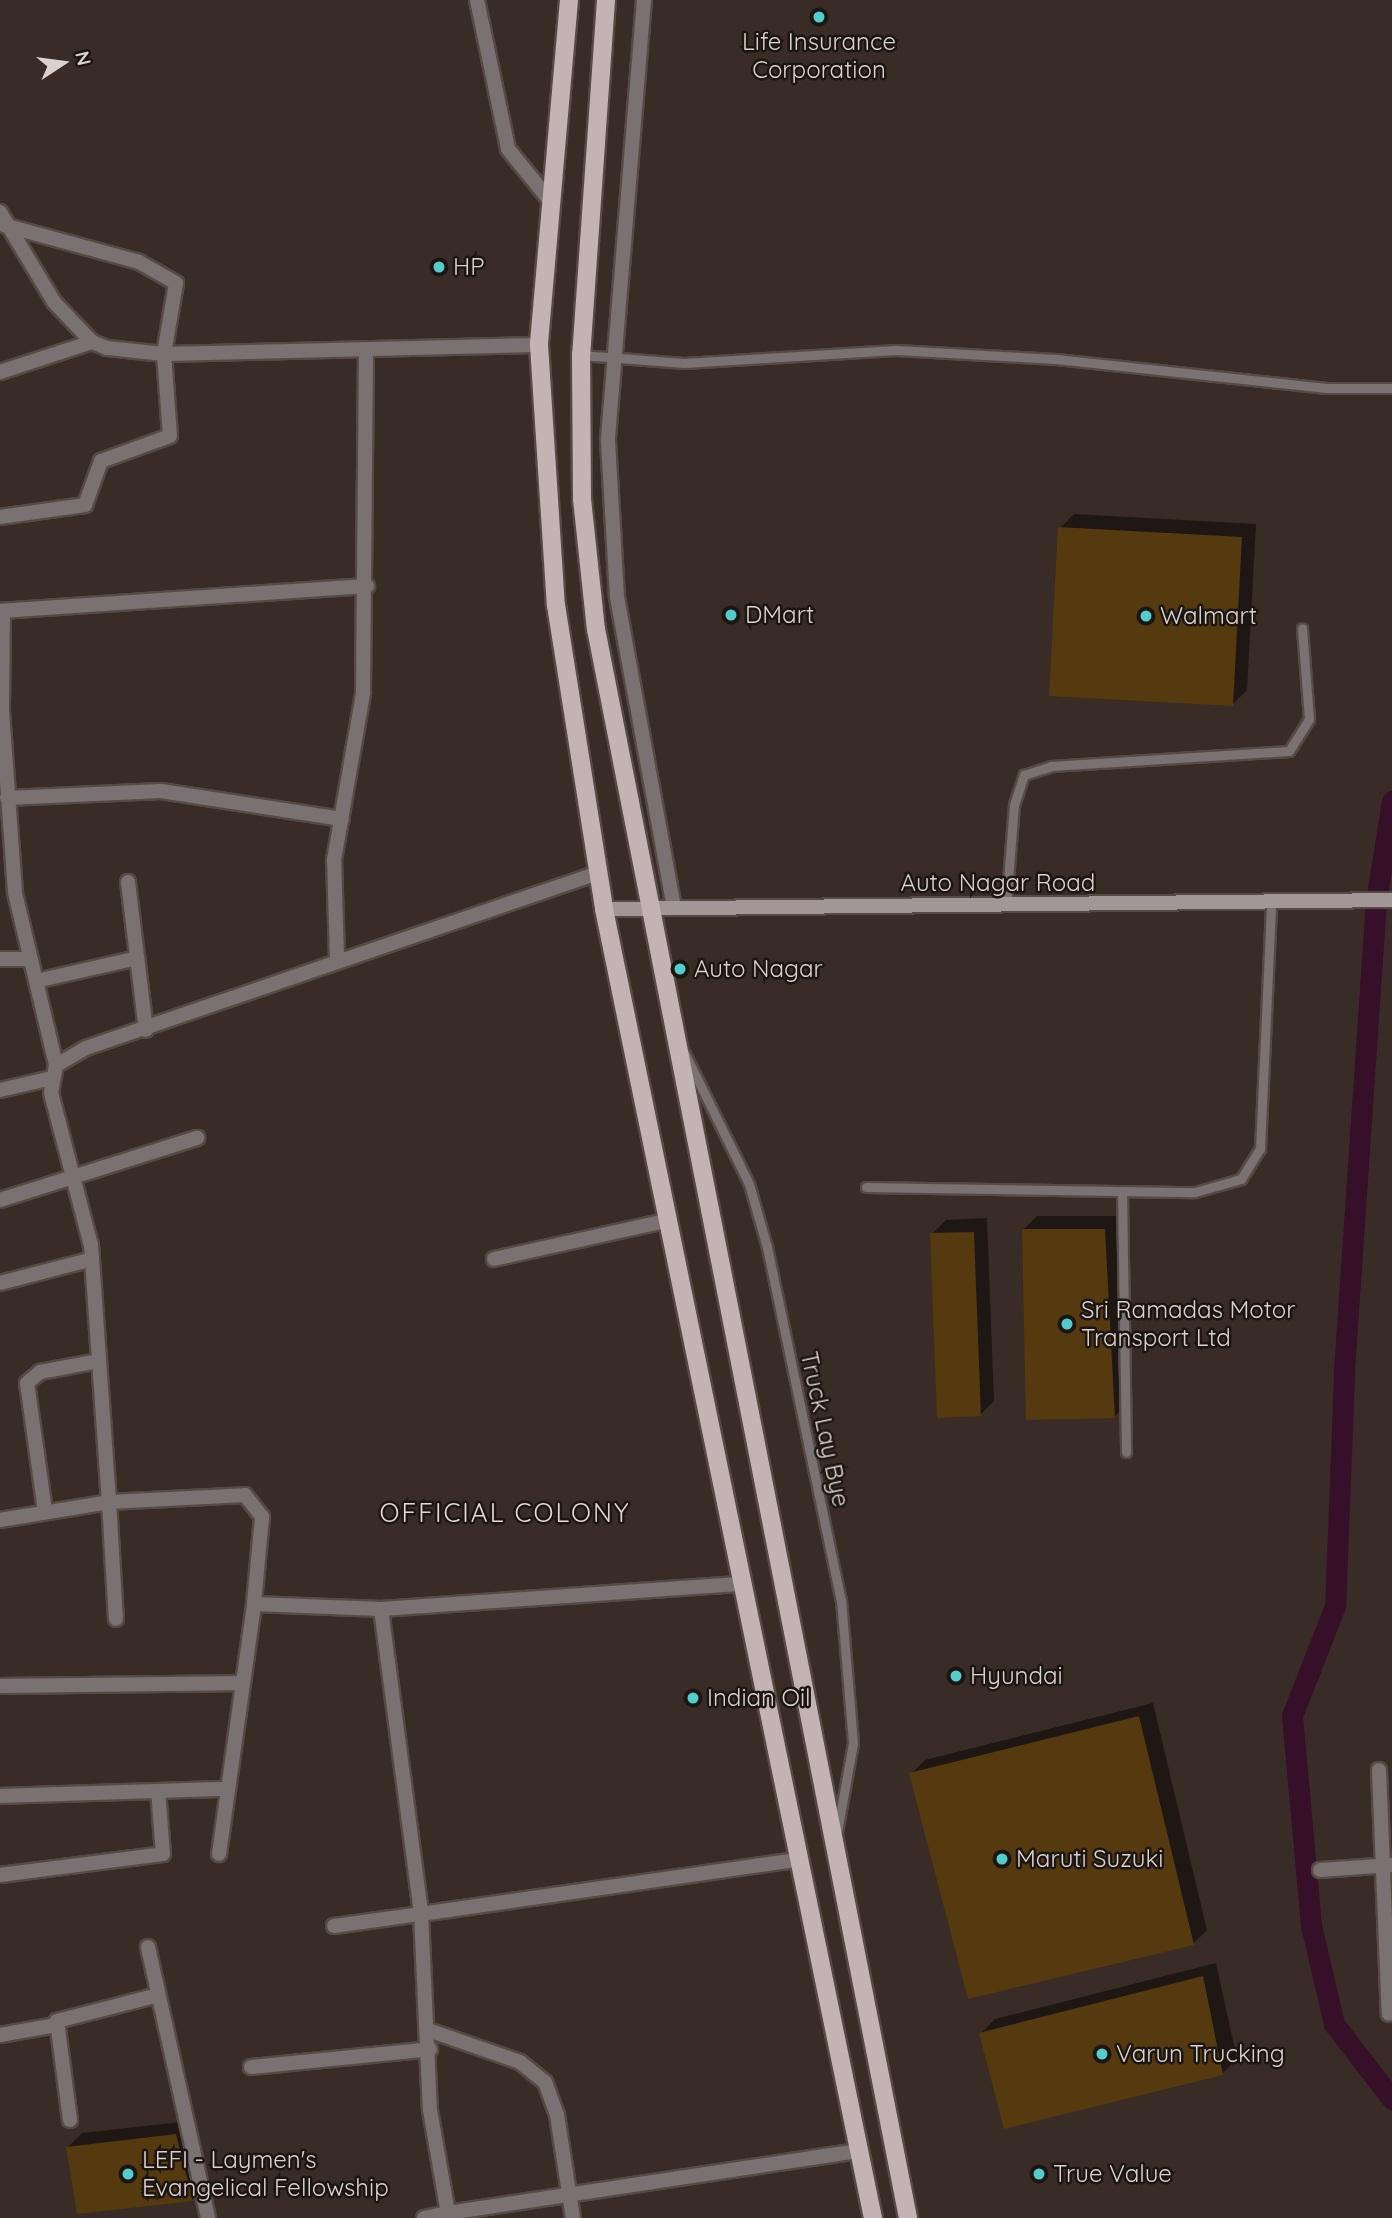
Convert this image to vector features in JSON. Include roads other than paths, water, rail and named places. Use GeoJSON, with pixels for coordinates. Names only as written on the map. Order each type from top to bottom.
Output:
{"type":"FeatureCollection","features":[{"type":"Feature","properties":{"kind":"main road"},"geometry":{"type":"LineString","coordinates":[[569,0],[538,345],[554,591],[604,909],[873,2218]]}},
{"type":"Feature","properties":{"kind":"main road"},"geometry":{"type":"LineString","coordinates":[[606,0],[581,355],[582,499],[596,629],[650,909],[669,1028],[833,1857],[908,2218]]}},
{"type":"Feature","properties":{"kind":"street"},"geometry":{"type":"LineString","coordinates":[[477,0],[508,149],[551,202]]}},
{"type":"Feature","properties":{"kind":"street"},"geometry":{"type":"LineString","coordinates":[[644,0],[612,360],[608,441],[617,597],[674,907]]}},
{"type":"Feature","properties":{"kind":"street"},"geometry":{"type":"LineString","coordinates":[[3,221],[54,302],[92,342]]}},
{"type":"Feature","properties":{"kind":"street"},"geometry":{"type":"LineString","coordinates":[[0,517],[85,505],[102,461],[163,443],[172,420],[164,354],[176,283],[139,262],[3,221]]}},
{"type":"Feature","properties":{"kind":"street"},"geometry":{"type":"LineString","coordinates":[[0,372],[92,342],[164,354],[538,345]]}},
{"type":"Feature","properties":{"kind":"street"},"geometry":{"type":"LineString","coordinates":[[337,959],[332,888],[363,693],[367,586],[366,351]]}},
{"type":"Feature","properties":{"kind":"street"},"geometry":{"type":"LineString","coordinates":[[116,1619],[89,1260],[36,981],[6,853],[7,798],[1,611],[367,586]]}},
{"type":"Feature","properties":{"kind":"street"},"geometry":{"type":"LineString","coordinates":[[7,798],[161,791],[342,819]]}},
{"type":"Feature","properties":{"kind":"street"},"geometry":{"type":"LineString","coordinates":[[0,1090],[54,1071],[86,1048],[146,1030],[337,959],[598,873]]}},
{"type":"Feature","properties":{"kind":"street"},"geometry":{"type":"LineString","coordinates":[[128,882],[146,1030]]}},
{"type":"Feature","properties":{"kind":"street","name":"Auto Nagar Road"},"geometry":{"type":"LineString","coordinates":[[604,909],[1271,904],[1392,900]]}},
{"type":"Feature","properties":{"kind":"street"},"geometry":{"type":"LineString","coordinates":[[36,981],[137,958]]}},
{"type":"Feature","properties":{"kind":"street"},"geometry":{"type":"LineString","coordinates":[[0,959],[30,959]]}},
{"type":"Feature","properties":{"kind":"street"},"geometry":{"type":"LineString","coordinates":[[0,1200],[197,1138]]}},
{"type":"Feature","properties":{"kind":"street"},"geometry":{"type":"LineString","coordinates":[[494,1259],[670,1220]]}},
{"type":"Feature","properties":{"kind":"street"},"geometry":{"type":"LineString","coordinates":[[0,1283],[89,1260]]}},
{"type":"Feature","properties":{"kind":"street"},"geometry":{"type":"LineString","coordinates":[[45,1511],[27,1383],[40,1372],[98,1361]]}},
{"type":"Feature","properties":{"kind":"street"},"geometry":{"type":"LineString","coordinates":[[0,1520],[109,1502],[245,1495],[262,1517],[254,1604],[219,1854]]}},
{"type":"Feature","properties":{"kind":"street"},"geometry":{"type":"LineString","coordinates":[[254,1604],[381,1609],[742,1584]]}},
{"type":"Feature","properties":{"kind":"street"},"geometry":{"type":"LineString","coordinates":[[381,1609],[421,1914],[431,2031],[434,2148],[448,2216]]}},
{"type":"Feature","properties":{"kind":"street"},"geometry":{"type":"LineString","coordinates":[[0,1686],[243,1683]]}},
{"type":"Feature","properties":{"kind":"street"},"geometry":{"type":"LineString","coordinates":[[1379,1770],[1387,1865],[1389,2014]]}},
{"type":"Feature","properties":{"kind":"street"},"geometry":{"type":"LineString","coordinates":[[0,1796],[228,1789]]}},
{"type":"Feature","properties":{"kind":"street"},"geometry":{"type":"LineString","coordinates":[[0,1875],[163,1854],[158,1791]]}},
{"type":"Feature","properties":{"kind":"street"},"geometry":{"type":"LineString","coordinates":[[334,1926],[798,1860]]}},
{"type":"Feature","properties":{"kind":"street"},"geometry":{"type":"LineString","coordinates":[[1320,1870],[1387,1865]]}},
{"type":"Feature","properties":{"kind":"street"},"geometry":{"type":"LineString","coordinates":[[148,1947],[208,2218]]}},
{"type":"Feature","properties":{"kind":"street"},"geometry":{"type":"LineString","coordinates":[[0,2035],[56,2025],[73,2012],[158,1996]]}},
{"type":"Feature","properties":{"kind":"street"},"geometry":{"type":"LineString","coordinates":[[56,2025],[70,2120]]}},
{"type":"Feature","properties":{"kind":"street"},"geometry":{"type":"LineString","coordinates":[[431,2031],[520,2062],[545,2082],[557,2115],[573,2218]]}},
{"type":"Feature","properties":{"kind":"street"},"geometry":{"type":"LineString","coordinates":[[251,2067],[430,2049]]}},
{"type":"Feature","properties":{"kind":"street"},"geometry":{"type":"LineString","coordinates":[[424,2218],[859,2151]]}},
{"type":"Feature","properties":{"kind":"lane"},"geometry":{"type":"LineString","coordinates":[[581,355],[612,360],[684,363],[896,350],[1056,359],[1326,388],[1392,388]]}},
{"type":"Feature","properties":{"kind":"lane"},"geometry":{"type":"LineString","coordinates":[[1006,906],[1014,805],[1024,775],[1051,766],[1289,751],[1309,719],[1302,628]]}},
{"type":"Feature","properties":{"kind":"lane"},"geometry":{"type":"LineString","coordinates":[[866,1187],[1122,1192],[1222,1188],[1254,1164],[1260,1139],[1271,904]]}},
{"type":"Feature","properties":{"kind":"lane","name":"Truck Lay Bye"},"geometry":{"type":"LineString","coordinates":[[669,1028],[715,1107],[752,1196],[841,1600],[853,1743],[833,1857]]}},
{"type":"Feature","properties":{"kind":"lane"},"geometry":{"type":"LineString","coordinates":[[1122,1192],[1126,1452]]}},
{"type":"Feature","properties":{"kind":"waterway"},"geometry":{"type":"LineString","coordinates":[[1392,801],[1376,901],[1344,1376],[1335,1606],[1292,1716],[1311,1925],[1334,2024],[1392,2099]]}},
{"type":"Feature","properties":{"kind":"place","name":"Life Insurance Corporation"},"geometry":{"type":"Point","coordinates":[819,17]}},
{"type":"Feature","properties":{"kind":"place","name":"HP"},"geometry":{"type":"Point","coordinates":[439,267]}},
{"type":"Feature","properties":{"kind":"place","name":"DMart"},"geometry":{"type":"Point","coordinates":[731,615]}},
{"type":"Feature","properties":{"kind":"place","name":"Walmart"},"geometry":{"type":"Point","coordinates":[1146,616]}},
{"type":"Feature","properties":{"kind":"place","name":"Auto Nagar"},"geometry":{"type":"Point","coordinates":[680,969]}},
{"type":"Feature","properties":{"kind":"place","name":"Sri Ramadas Motor Transport Ltd"},"geometry":{"type":"Point","coordinates":[1067,1324]}},
{"type":"Feature","properties":{"kind":"place","name":"Hyundai"},"geometry":{"type":"Point","coordinates":[956,1676]}},
{"type":"Feature","properties":{"kind":"place","name":"Indian Oil"},"geometry":{"type":"Point","coordinates":[693,1698]}},
{"type":"Feature","properties":{"kind":"place","name":"Maruti Suzuki"},"geometry":{"type":"Point","coordinates":[1002,1859]}},
{"type":"Feature","properties":{"kind":"place","name":"Varun Trucking"},"geometry":{"type":"Point","coordinates":[1102,2054]}},
{"type":"Feature","properties":{"kind":"place","name":"LEFI - Laymen's Evangelical Fellowship"},"geometry":{"type":"Point","coordinates":[128,2174]}},
{"type":"Feature","properties":{"kind":"place","name":"True Value"},"geometry":{"type":"Point","coordinates":[1039,2174]}},
{"type":"Feature","properties":{"kind":"district","name":"OFFICIAL COLONY"},"geometry":{"type":"Point","coordinates":[505,1513]}}]}
